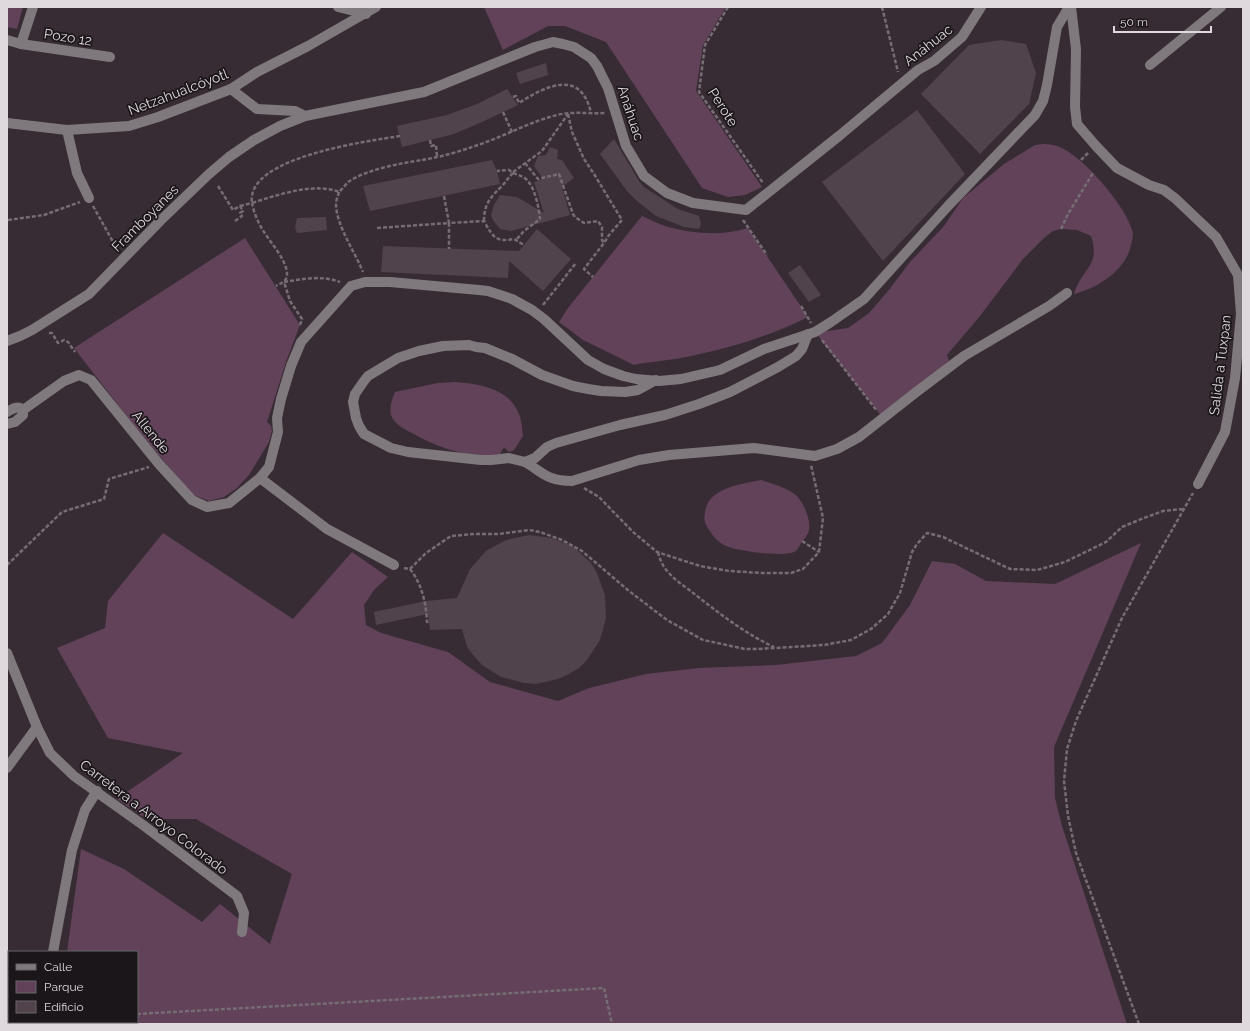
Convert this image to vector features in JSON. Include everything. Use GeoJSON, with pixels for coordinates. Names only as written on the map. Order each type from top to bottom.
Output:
{"type":"FeatureCollection","features":[{"type":"Feature","properties":{"kind":"street","name":"Pozo 12"},"geometry":{"type":"LineString","coordinates":[[21,44],[33,7]]}},
{"type":"Feature","properties":{"kind":"street"},"geometry":{"type":"LineString","coordinates":[[338,7],[366,14]]}},
{"type":"Feature","properties":{"kind":"street","name":"Netzahualcóyotl"},"geometry":{"type":"LineString","coordinates":[[7,123],[67,130],[129,126],[158,117],[231,89],[257,72],[308,46],[376,7]]}},
{"type":"Feature","properties":{"kind":"street","name":"Anáhuac"},"geometry":{"type":"LineString","coordinates":[[305,116],[424,92],[535,47],[553,42],[563,44],[574,47],[591,58],[597,66],[608,88],[626,146],[644,176],[667,193],[694,204],[746,210],[918,70],[934,61],[962,37],[981,7]]}},
{"type":"Feature","properties":{"kind":"street"},"geometry":{"type":"LineString","coordinates":[[351,286],[365,282],[390,282],[488,291],[512,299],[536,313],[588,360],[623,376],[636,379],[681,379],[720,370],[764,349],[812,333],[864,299],[953,201],[1035,115],[1043,101],[1047,85],[1057,27],[1070,7]]}},
{"type":"Feature","properties":{"kind":"street","name":"Salida a Tuxpan"},"geometry":{"type":"LineString","coordinates":[[1070,7],[1076,49],[1075,107],[1077,124],[1117,168],[1150,185],[1164,190],[1211,231],[1238,275],[1241,314],[1235,378],[1225,432],[1198,484]]}},
{"type":"Feature","properties":{"kind":"street"},"geometry":{"type":"LineString","coordinates":[[1150,65],[1221,7]]}},
{"type":"Feature","properties":{"kind":"street","name":"Pozo 12"},"geometry":{"type":"LineString","coordinates":[[7,40],[21,44],[110,58]]}},
{"type":"Feature","properties":{"kind":"street"},"geometry":{"type":"LineString","coordinates":[[231,89],[257,109],[295,111],[305,116]]}},
{"type":"Feature","properties":{"kind":"street","name":"Framboyanes"},"geometry":{"type":"LineString","coordinates":[[7,341],[32,330],[89,294],[161,220],[209,174],[224,162],[254,140],[280,126],[305,116]]}},
{"type":"Feature","properties":{"kind":"street"},"geometry":{"type":"LineString","coordinates":[[67,130],[77,173],[89,198]]}},
{"type":"Feature","properties":{"kind":"street","name":"Allende"},"geometry":{"type":"LineString","coordinates":[[7,424],[15,422],[23,415],[24,410],[64,381],[79,375],[91,380],[158,464],[192,500],[207,507],[229,503],[260,478],[269,467],[278,432],[277,418],[281,399],[291,366],[301,342],[351,286]]}},
{"type":"Feature","properties":{"kind":"street"},"geometry":{"type":"LineString","coordinates":[[656,380],[638,390],[625,392],[588,389],[574,386],[542,375],[512,359],[485,348],[469,345],[444,346],[419,351],[393,361],[368,376],[355,394],[354,409],[359,426],[364,434],[391,448],[408,452],[473,459],[491,460],[505,458],[525,462],[544,476],[561,481],[572,481],[639,460],[669,455],[754,448],[815,456],[838,449],[859,437],[964,356],[1049,306],[1067,293]]}},
{"type":"Feature","properties":{"kind":"street"},"geometry":{"type":"LineString","coordinates":[[525,462],[535,458],[547,447],[556,443],[620,425],[650,420],[730,392],[778,368],[796,356],[812,333]]}},
{"type":"Feature","properties":{"kind":"street","name":"Allende"},"geometry":{"type":"LineString","coordinates":[[7,412],[17,407],[21,407],[24,410]]}},
{"type":"Feature","properties":{"kind":"street"},"geometry":{"type":"LineString","coordinates":[[260,478],[327,529],[394,565]]}},
{"type":"Feature","properties":{"kind":"street","name":"Carretera a Arroyo Colorado"},"geometry":{"type":"LineString","coordinates":[[7,653],[37,727],[50,753],[74,776],[97,791],[238,896],[244,913],[242,932]]}},
{"type":"Feature","properties":{"kind":"street"},"geometry":{"type":"LineString","coordinates":[[7,768],[37,727]]}},
{"type":"Feature","properties":{"kind":"street"},"geometry":{"type":"LineString","coordinates":[[53,951],[72,850],[85,810],[97,791]]}},
{"type":"Feature","properties":{"kind":"path","name":"Perote"},"geometry":{"type":"LineString","coordinates":[[728,7],[705,45],[698,92],[767,189]]}},
{"type":"Feature","properties":{"kind":"path"},"geometry":{"type":"LineString","coordinates":[[882,7],[901,84]]}},
{"type":"Feature","properties":{"kind":"path"},"geometry":{"type":"LineString","coordinates":[[513,97],[516,96],[520,102],[536,92],[552,85],[568,85],[576,88],[585,95],[591,114]]}},
{"type":"Feature","properties":{"kind":"path"},"geometry":{"type":"LineString","coordinates":[[503,112],[512,132]]}},
{"type":"Feature","properties":{"kind":"path"},"geometry":{"type":"LineString","coordinates":[[365,282],[364,275],[337,213],[336,203],[340,192],[347,183],[368,173],[402,163],[437,157],[476,146],[559,114],[591,114],[608,112]]}},
{"type":"Feature","properties":{"kind":"path"},"geometry":{"type":"LineString","coordinates":[[524,244],[516,240],[501,240],[494,237],[484,220],[484,211],[489,199],[513,173],[542,150],[568,114]]}},
{"type":"Feature","properties":{"kind":"path"},"geometry":{"type":"LineString","coordinates":[[568,114],[572,132],[584,159],[622,220],[584,269],[593,277]]}},
{"type":"Feature","properties":{"kind":"path"},"geometry":{"type":"LineString","coordinates":[[300,325],[302,320],[290,301],[284,282],[287,278],[287,270],[256,218],[251,197],[255,187],[260,180],[270,172],[283,165],[310,155],[352,143],[400,136]]}},
{"type":"Feature","properties":{"kind":"path"},"geometry":{"type":"LineString","coordinates":[[430,140],[431,146],[436,145],[437,157]]}},
{"type":"Feature","properties":{"kind":"path"},"geometry":{"type":"LineString","coordinates":[[525,163],[538,179],[559,174],[575,217],[584,223],[598,221],[602,227],[602,240],[604,243]]}},
{"type":"Feature","properties":{"kind":"path"},"geometry":{"type":"LineString","coordinates":[[497,171],[508,170],[522,176],[530,184],[538,206],[540,219],[524,231],[516,240]]}},
{"type":"Feature","properties":{"kind":"path"},"geometry":{"type":"LineString","coordinates":[[1061,229],[1068,214],[1093,174]]}},
{"type":"Feature","properties":{"kind":"path"},"geometry":{"type":"LineString","coordinates":[[218,186],[233,210],[240,206],[307,188],[332,189],[340,192]]}},
{"type":"Feature","properties":{"kind":"path"},"geometry":{"type":"LineString","coordinates":[[444,196],[449,223],[449,249]]}},
{"type":"Feature","properties":{"kind":"path"},"geometry":{"type":"LineString","coordinates":[[8,220],[44,215],[89,198],[123,260]]}},
{"type":"Feature","properties":{"kind":"path"},"geometry":{"type":"LineString","coordinates":[[235,221],[242,216],[240,213],[243,212],[240,206]]}},
{"type":"Feature","properties":{"kind":"path"},"geometry":{"type":"LineString","coordinates":[[743,218],[748,228],[767,255]]}},
{"type":"Feature","properties":{"kind":"path"},"geometry":{"type":"LineString","coordinates":[[377,228],[484,220]]}},
{"type":"Feature","properties":{"kind":"path"},"geometry":{"type":"LineString","coordinates":[[536,313],[576,263]]}},
{"type":"Feature","properties":{"kind":"path"},"geometry":{"type":"LineString","coordinates":[[276,286],[284,282],[330,278],[351,286]]}},
{"type":"Feature","properties":{"kind":"path"},"geometry":{"type":"LineString","coordinates":[[801,306],[812,333],[883,418]]}},
{"type":"Feature","properties":{"kind":"path"},"geometry":{"type":"LineString","coordinates":[[43,334],[48,332],[52,333],[58,343],[64,340],[68,342],[75,352]]}},
{"type":"Feature","properties":{"kind":"path"},"geometry":{"type":"LineString","coordinates":[[572,481],[599,497],[633,532],[657,552],[700,566],[744,572],[777,574],[791,573],[803,569],[819,552],[823,518],[808,455]]}},
{"type":"Feature","properties":{"kind":"path"},"geometry":{"type":"LineString","coordinates":[[7,564],[62,512],[104,499],[109,479],[158,464]]}},
{"type":"Feature","properties":{"kind":"path"},"geometry":{"type":"LineString","coordinates":[[1139,1024],[1076,853],[1068,816],[1064,781],[1067,749],[1076,721],[1122,618],[1198,484]]}},
{"type":"Feature","properties":{"kind":"path"},"geometry":{"type":"LineString","coordinates":[[410,569],[426,553],[451,536],[499,534],[529,530],[540,532],[562,540],[582,552],[667,620],[703,640],[745,649],[808,646],[851,640],[871,629],[888,614],[895,604],[904,583],[912,552],[927,533],[943,537],[1010,569],[1037,570],[1065,562],[1106,542],[1122,527],[1163,511],[1183,509]]}},
{"type":"Feature","properties":{"kind":"path"},"geometry":{"type":"LineString","coordinates":[[802,541],[819,552]]}},
{"type":"Feature","properties":{"kind":"path"},"geometry":{"type":"LineString","coordinates":[[657,552],[668,573],[679,582],[754,638],[775,648]]}},
{"type":"Feature","properties":{"kind":"path"},"geometry":{"type":"LineString","coordinates":[[394,565],[410,569],[415,576],[422,592],[427,622],[429,622]]}},
{"type":"Feature","properties":{"kind":"path"},"geometry":{"type":"LineString","coordinates":[[138,1014],[604,988],[612,1024]]}},
{"type":"Feature","properties":{"kind":"green space"},"geometry":{"type":"Polygon","coordinates":[[[7,7],[23,7],[17,29],[7,27],[7,7]]]}},
{"type":"Feature","properties":{"kind":"green space"},"geometry":{"type":"Polygon","coordinates":[[[484,7],[726,7],[703,45],[696,91],[762,187],[745,195],[728,197],[702,188],[606,42],[565,26],[548,26],[503,50],[484,7]]]}},
{"type":"Feature","properties":{"kind":"green space"},"geometry":{"type":"Polygon","coordinates":[[[1044,144],[1058,146],[1082,162],[1114,198],[1123,210],[1133,233],[1128,254],[1110,277],[1092,287],[1074,294],[1077,285],[1092,261],[1094,254],[1091,236],[1077,230],[1061,229],[1053,231],[1023,259],[980,316],[947,355],[949,361],[883,418],[815,332],[848,328],[869,313],[910,262],[944,226],[963,198],[1004,164],[1035,145],[1044,144]]]}},
{"type":"Feature","properties":{"kind":"green space"},"geometry":{"type":"Polygon","coordinates":[[[642,216],[668,227],[698,233],[738,231],[748,228],[808,317],[769,334],[728,347],[680,358],[634,365],[583,340],[559,322],[568,308],[642,216]]]}},
{"type":"Feature","properties":{"kind":"green space"},"geometry":{"type":"Polygon","coordinates":[[[245,238],[300,325],[287,359],[267,422],[271,426],[272,431],[269,442],[249,475],[237,488],[224,497],[209,501],[191,494],[132,423],[74,348],[245,238]]]}},
{"type":"Feature","properties":{"kind":"green space"},"geometry":{"type":"Polygon","coordinates":[[[455,382],[483,386],[501,393],[508,398],[514,405],[520,417],[523,436],[514,450],[509,452],[504,447],[500,454],[465,454],[443,448],[432,443],[406,430],[392,418],[390,412],[395,392],[438,383],[455,382]]]}},
{"type":"Feature","properties":{"kind":"green space"},"geometry":{"type":"Polygon","coordinates":[[[761,480],[780,486],[793,493],[800,499],[808,517],[809,530],[796,551],[791,553],[772,554],[730,547],[718,541],[706,525],[704,519],[707,505],[718,493],[744,483],[761,480]]]}},
{"type":"Feature","properties":{"kind":"green space"},"geometry":{"type":"Polygon","coordinates":[[[163,533],[293,619],[352,552],[388,577],[374,590],[364,605],[366,625],[381,633],[448,652],[490,682],[558,701],[589,688],[646,674],[699,668],[776,665],[856,656],[882,643],[910,605],[932,561],[955,564],[986,581],[1055,584],[1141,543],[1054,747],[1055,798],[1062,826],[1127,1024],[45,1024],[138,1023],[138,951],[67,951],[81,849],[124,869],[202,922],[220,904],[270,944],[292,874],[196,819],[146,819],[117,799],[183,753],[108,738],[57,648],[105,628],[108,601],[163,533]]]}},
{"type":"Feature","properties":{"kind":"building"},"geometry":{"type":"Polygon","coordinates":[[[1001,40],[1026,44],[1036,73],[1029,104],[980,154],[921,94],[969,45],[1001,40]]]}},
{"type":"Feature","properties":{"kind":"building"},"geometry":{"type":"Polygon","coordinates":[[[546,63],[548,75],[520,84],[516,73],[546,63]]]}},
{"type":"Feature","properties":{"kind":"building"},"geometry":{"type":"Polygon","coordinates":[[[507,89],[518,105],[454,134],[402,147],[397,126],[447,115],[477,104],[507,89]]]}},
{"type":"Feature","properties":{"kind":"building"},"geometry":{"type":"Polygon","coordinates":[[[917,110],[965,174],[883,261],[822,182],[917,110]]]}},
{"type":"Feature","properties":{"kind":"building"},"geometry":{"type":"Polygon","coordinates":[[[614,139],[644,187],[678,209],[699,216],[701,224],[699,229],[684,227],[656,216],[627,191],[600,154],[614,139]]]}},
{"type":"Feature","properties":{"kind":"building"},"geometry":{"type":"Polygon","coordinates":[[[550,147],[558,150],[557,159],[562,160],[574,178],[562,187],[570,215],[511,231],[500,229],[491,215],[494,205],[500,195],[517,197],[544,213],[534,182],[543,179],[534,166],[538,156],[546,155],[550,147]]]}},
{"type":"Feature","properties":{"kind":"building"},"geometry":{"type":"Polygon","coordinates":[[[492,160],[497,171],[500,184],[370,211],[363,186],[492,160]]]}},
{"type":"Feature","properties":{"kind":"building"},"geometry":{"type":"Polygon","coordinates":[[[326,217],[327,230],[297,233],[295,227],[297,218],[326,217]]]}},
{"type":"Feature","properties":{"kind":"building"},"geometry":{"type":"Polygon","coordinates":[[[537,229],[571,259],[543,291],[509,261],[508,278],[381,272],[383,246],[519,251],[537,229]]]}},
{"type":"Feature","properties":{"kind":"building"},"geometry":{"type":"Polygon","coordinates":[[[800,265],[821,295],[809,302],[788,273],[800,265]]]}},
{"type":"Feature","properties":{"kind":"building"},"geometry":{"type":"Polygon","coordinates":[[[529,535],[552,538],[574,547],[591,563],[597,573],[605,595],[606,618],[600,640],[587,660],[579,668],[569,674],[558,679],[536,684],[524,683],[501,677],[482,665],[474,656],[467,647],[462,629],[430,630],[428,614],[376,625],[374,612],[426,601],[457,598],[470,569],[486,551],[506,540],[529,535]]]}}]}
